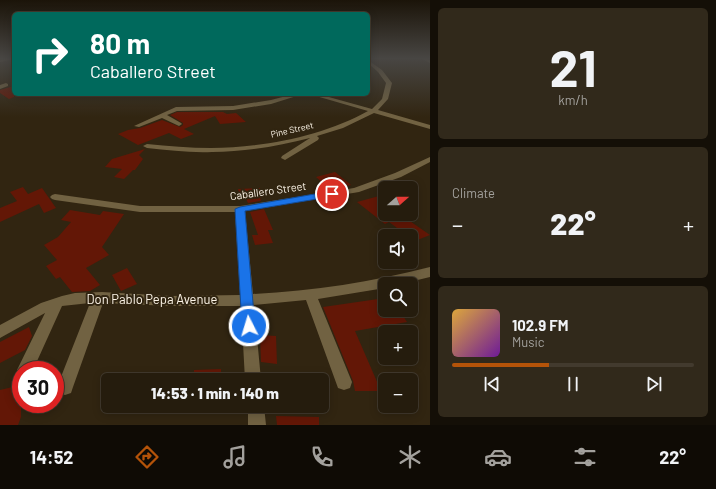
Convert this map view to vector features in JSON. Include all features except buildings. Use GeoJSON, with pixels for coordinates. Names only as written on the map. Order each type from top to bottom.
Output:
{"type":"FeatureCollection","features":[{"type":"Feature","properties":{"kind":"street","name":"Pine Street"},"geometry":{"type":"LineString","coordinates":[[146,146],[218,150],[248,148],[312,135],[353,122],[374,111],[389,93],[389,84],[384,78]]}},
{"type":"Feature","properties":{"kind":"street"},"geometry":{"type":"LineString","coordinates":[[137,126],[176,109],[240,107],[271,102],[293,96]]}},
{"type":"Feature","properties":{"kind":"street"},"geometry":{"type":"LineString","coordinates":[[319,96],[430,127]]}},
{"type":"Feature","properties":{"kind":"street"},"geometry":{"type":"LineString","coordinates":[[162,115],[179,124]]}},
{"type":"Feature","properties":{"kind":"street"},"geometry":{"type":"LineString","coordinates":[[285,158],[310,143],[315,138],[312,135]]}},
{"type":"Feature","properties":{"kind":"street","name":"Caballero Street"},"geometry":{"type":"LineString","coordinates":[[55,197],[140,209],[240,209],[356,190],[398,175],[430,159]]}},
{"type":"Feature","properties":{"kind":"street"},"geometry":{"type":"LineString","coordinates":[[240,209],[252,373]]}},
{"type":"Feature","properties":{"kind":"street","name":"Don Pablo Pepa Avenue"},"geometry":{"type":"LineString","coordinates":[[0,332],[57,303],[70,300],[98,298],[172,301],[247,300],[310,294],[375,284],[430,272]]}},
{"type":"Feature","properties":{"kind":"street"},"geometry":{"type":"LineString","coordinates":[[310,294],[344,382]]}},
{"type":"Feature","properties":{"kind":"street"},"geometry":{"type":"LineString","coordinates":[[65,387],[98,298]]}},
{"type":"Feature","properties":{"kind":"street"},"geometry":{"type":"LineString","coordinates":[[29,361],[57,303]]}},
{"type":"Feature","properties":{"kind":"street"},"geometry":{"type":"LineString","coordinates":[[256,413],[257,425]]}},
{"type":"Feature","properties":{"kind":"route"},"geometry":{"type":"LineString","coordinates":[[249,326],[240,209],[332,194]]}}]}
